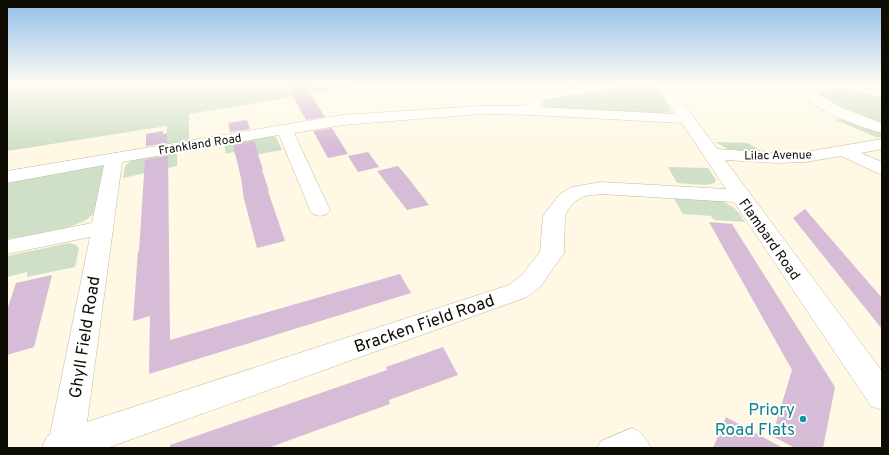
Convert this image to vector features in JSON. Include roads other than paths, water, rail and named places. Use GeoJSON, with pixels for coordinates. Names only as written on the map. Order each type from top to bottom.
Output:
{"type":"FeatureCollection","features":[{"type":"Feature","properties":{"kind":"street"},"geometry":{"type":"LineString","coordinates":[[532,112],[533,105]]}},
{"type":"Feature","properties":{"kind":"street","name":"Flambard Road"},"geometry":{"type":"LineString","coordinates":[[677,105],[882,396]]}},
{"type":"Feature","properties":{"kind":"street"},"geometry":{"type":"LineString","coordinates":[[826,105],[882,128]]}},
{"type":"Feature","properties":{"kind":"street","name":"Frankland Road"},"geometry":{"type":"LineString","coordinates":[[114,158],[343,120],[440,112],[480,110],[687,119]]}},
{"type":"Feature","properties":{"kind":"street"},"geometry":{"type":"LineString","coordinates":[[285,130],[320,210]]}},
{"type":"Feature","properties":{"kind":"street","name":"Lilac Avenue"},"geometry":{"type":"LineString","coordinates":[[712,154],[777,158],[805,157],[882,144]]}},
{"type":"Feature","properties":{"kind":"street"},"geometry":{"type":"LineString","coordinates":[[844,151],[882,169]]}},
{"type":"Feature","properties":{"kind":"street"},"geometry":{"type":"LineString","coordinates":[[7,177],[114,158]]}},
{"type":"Feature","properties":{"kind":"street","name":"Ghyll Field Road"},"geometry":{"type":"LineString","coordinates":[[63,447],[114,158]]}},
{"type":"Feature","properties":{"kind":"street","name":"Bracken Field Road"},"geometry":{"type":"LineString","coordinates":[[63,447],[518,291],[531,281],[552,253],[554,216],[567,198],[579,191],[601,188],[740,196]]}},
{"type":"Feature","properties":{"kind":"street"},"geometry":{"type":"LineString","coordinates":[[7,247],[102,228]]}},
{"type":"Feature","properties":{"kind":"lane"},"geometry":{"type":"LineString","coordinates":[[608,448],[632,438],[640,448]]}},
{"type":"Feature","properties":{"kind":"place","name":"Priory Road Flats"},"geometry":{"type":"Point","coordinates":[803,419]}}]}
